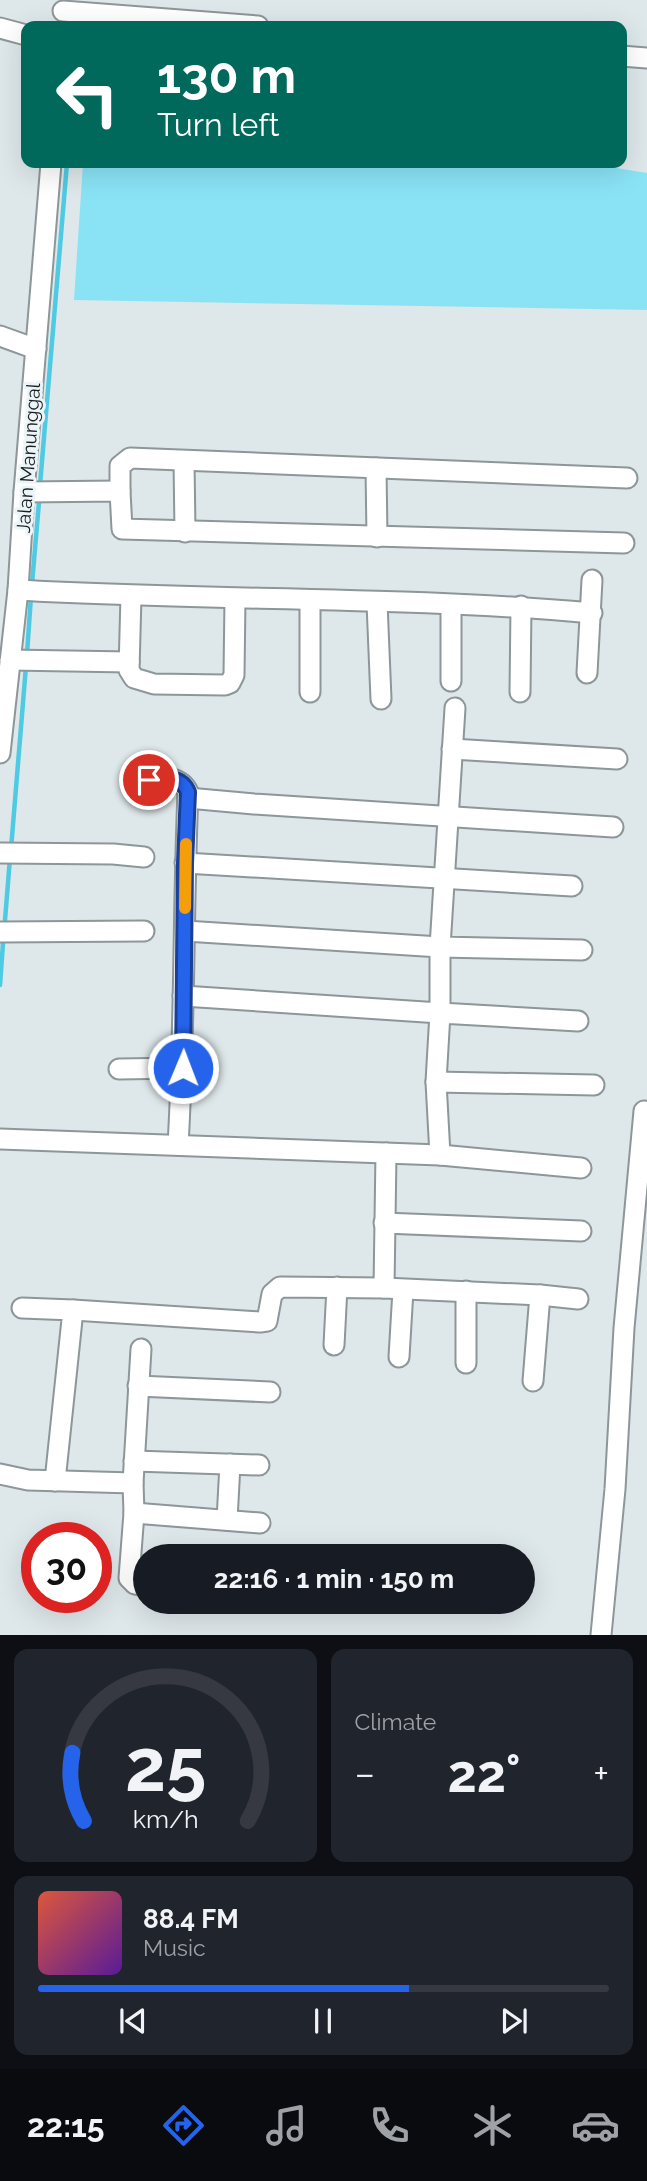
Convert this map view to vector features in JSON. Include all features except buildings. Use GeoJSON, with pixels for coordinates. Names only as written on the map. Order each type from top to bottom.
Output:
{"type":"FeatureCollection","features":[{"type":"Feature","properties":{"kind":"street"},"geometry":{"type":"LineString","coordinates":[[63,12],[188,21]]}},
{"type":"Feature","properties":{"kind":"street"},"geometry":{"type":"LineString","coordinates":[[0,28],[21,34]]}},
{"type":"Feature","properties":{"kind":"street"},"geometry":{"type":"LineString","coordinates":[[627,56],[647,58]]}},
{"type":"Feature","properties":{"kind":"street","name":"Jalan Manunggal"},"geometry":{"type":"LineString","coordinates":[[0,753],[1,718],[18,590],[51,168]]}},
{"type":"Feature","properties":{"kind":"street"},"geometry":{"type":"LineString","coordinates":[[0,336],[36,349]]}},
{"type":"Feature","properties":{"kind":"street"},"geometry":{"type":"LineString","coordinates":[[624,543],[122,529],[120,466],[130,458],[627,478]]}},
{"type":"Feature","properties":{"kind":"street"},"geometry":{"type":"LineString","coordinates":[[184,461],[185,532]]}},
{"type":"Feature","properties":{"kind":"street"},"geometry":{"type":"LineString","coordinates":[[376,468],[377,537]]}},
{"type":"Feature","properties":{"kind":"street"},"geometry":{"type":"LineString","coordinates":[[24,492],[121,491]]}},
{"type":"Feature","properties":{"kind":"street"},"geometry":{"type":"LineString","coordinates":[[587,673],[592,580]]}},
{"type":"Feature","properties":{"kind":"street"},"geometry":{"type":"LineString","coordinates":[[18,590],[131,596],[521,606],[592,613]]}},
{"type":"Feature","properties":{"kind":"street"},"geometry":{"type":"LineString","coordinates":[[131,596],[129,670],[134,678],[142,682],[225,685],[230,683],[233,675],[235,599]]}},
{"type":"Feature","properties":{"kind":"street"},"geometry":{"type":"LineString","coordinates":[[310,601],[310,692]]}},
{"type":"Feature","properties":{"kind":"street"},"geometry":{"type":"LineString","coordinates":[[377,603],[381,699]]}},
{"type":"Feature","properties":{"kind":"street"},"geometry":{"type":"LineString","coordinates":[[451,605],[451,681]]}},
{"type":"Feature","properties":{"kind":"street"},"geometry":{"type":"LineString","coordinates":[[520,692],[521,606]]}},
{"type":"Feature","properties":{"kind":"street"},"geometry":{"type":"LineString","coordinates":[[10,660],[130,662]]}},
{"type":"Feature","properties":{"kind":"street"},"geometry":{"type":"LineString","coordinates":[[440,1155],[436,1082],[440,947],[455,708]]}},
{"type":"Feature","properties":{"kind":"street"},"geometry":{"type":"LineString","coordinates":[[452,749],[617,759]]}},
{"type":"Feature","properties":{"kind":"street"},"geometry":{"type":"LineString","coordinates":[[149,780],[156,777],[177,779],[186,786],[188,798],[183,1068],[178,1145]]}},
{"type":"Feature","properties":{"kind":"street"},"geometry":{"type":"LineString","coordinates":[[188,798],[613,827]]}},
{"type":"Feature","properties":{"kind":"street"},"geometry":{"type":"LineString","coordinates":[[0,853],[113,854],[145,857]]}},
{"type":"Feature","properties":{"kind":"street"},"geometry":{"type":"LineString","coordinates":[[185,863],[572,886]]}},
{"type":"Feature","properties":{"kind":"street"},"geometry":{"type":"LineString","coordinates":[[0,932],[144,930]]}},
{"type":"Feature","properties":{"kind":"street"},"geometry":{"type":"LineString","coordinates":[[185,931],[440,947],[582,950]]}},
{"type":"Feature","properties":{"kind":"street"},"geometry":{"type":"LineString","coordinates":[[183,996],[578,1021]]}},
{"type":"Feature","properties":{"kind":"street"},"geometry":{"type":"LineString","coordinates":[[119,1069],[183,1068]]}},
{"type":"Feature","properties":{"kind":"street"},"geometry":{"type":"LineString","coordinates":[[436,1082],[594,1085]]}},
{"type":"Feature","properties":{"kind":"street"},"geometry":{"type":"LineString","coordinates":[[601,1635],[615,1489],[624,1328],[644,1111]]}},
{"type":"Feature","properties":{"kind":"street"},"geometry":{"type":"LineString","coordinates":[[0,1139],[440,1155],[581,1168]]}},
{"type":"Feature","properties":{"kind":"street"},"geometry":{"type":"LineString","coordinates":[[386,1153],[384,1223],[394,1289],[399,1357]]}},
{"type":"Feature","properties":{"kind":"street"},"geometry":{"type":"LineString","coordinates":[[384,1223],[581,1231]]}},
{"type":"Feature","properties":{"kind":"street"},"geometry":{"type":"LineString","coordinates":[[22,1308],[260,1322],[267,1321],[272,1294],[280,1287],[466,1291],[540,1294],[578,1299]]}},
{"type":"Feature","properties":{"kind":"street"},"geometry":{"type":"LineString","coordinates":[[334,1345],[337,1287]]}},
{"type":"Feature","properties":{"kind":"street"},"geometry":{"type":"LineString","coordinates":[[466,1291],[466,1363]]}},
{"type":"Feature","properties":{"kind":"street"},"geometry":{"type":"LineString","coordinates":[[533,1381],[540,1294]]}},
{"type":"Feature","properties":{"kind":"street"},"geometry":{"type":"LineString","coordinates":[[55,1481],[73,1310]]}},
{"type":"Feature","properties":{"kind":"street"},"geometry":{"type":"LineString","coordinates":[[133,1582],[129,1578],[141,1349]]}},
{"type":"Feature","properties":{"kind":"street"},"geometry":{"type":"LineString","coordinates":[[138,1386],[270,1392]]}},
{"type":"Feature","properties":{"kind":"street"},"geometry":{"type":"LineString","coordinates":[[134,1461],[259,1465]]}},
{"type":"Feature","properties":{"kind":"street"},"geometry":{"type":"LineString","coordinates":[[228,1520],[230,1464]]}},
{"type":"Feature","properties":{"kind":"street"},"geometry":{"type":"LineString","coordinates":[[0,1474],[28,1480],[133,1483]]}},
{"type":"Feature","properties":{"kind":"street"},"geometry":{"type":"LineString","coordinates":[[134,1513],[260,1523]]}},
{"type":"Feature","properties":{"kind":"shaded area"},"geometry":{"type":"Polygon","coordinates":[[[83,168],[616,168],[647,173],[647,310],[74,300],[83,168]]]}},
{"type":"Feature","properties":{"kind":"waterway"},"geometry":{"type":"LineString","coordinates":[[40,485],[67,168]]}},
{"type":"Feature","properties":{"kind":"waterway"},"geometry":{"type":"LineString","coordinates":[[32,584],[39,502]]}},
{"type":"Feature","properties":{"kind":"waterway"},"geometry":{"type":"LineString","coordinates":[[27,654],[31,596]]}},
{"type":"Feature","properties":{"kind":"waterway"},"geometry":{"type":"LineString","coordinates":[[11,849],[26,666]]}},
{"type":"Feature","properties":{"kind":"waterway"},"geometry":{"type":"LineString","coordinates":[[5,920],[10,858]]}},
{"type":"Feature","properties":{"kind":"waterway"},"geometry":{"type":"LineString","coordinates":[[0,985],[3,943]]}},
{"type":"Feature","properties":{"kind":"slow traffic"},"geometry":{"type":"LineString","coordinates":[[185,908],[186,844]]}},
{"type":"Feature","properties":{"kind":"route"},"geometry":{"type":"LineString","coordinates":[[149,780],[156,777],[177,779],[186,786],[188,792],[183,1068]]}}]}
